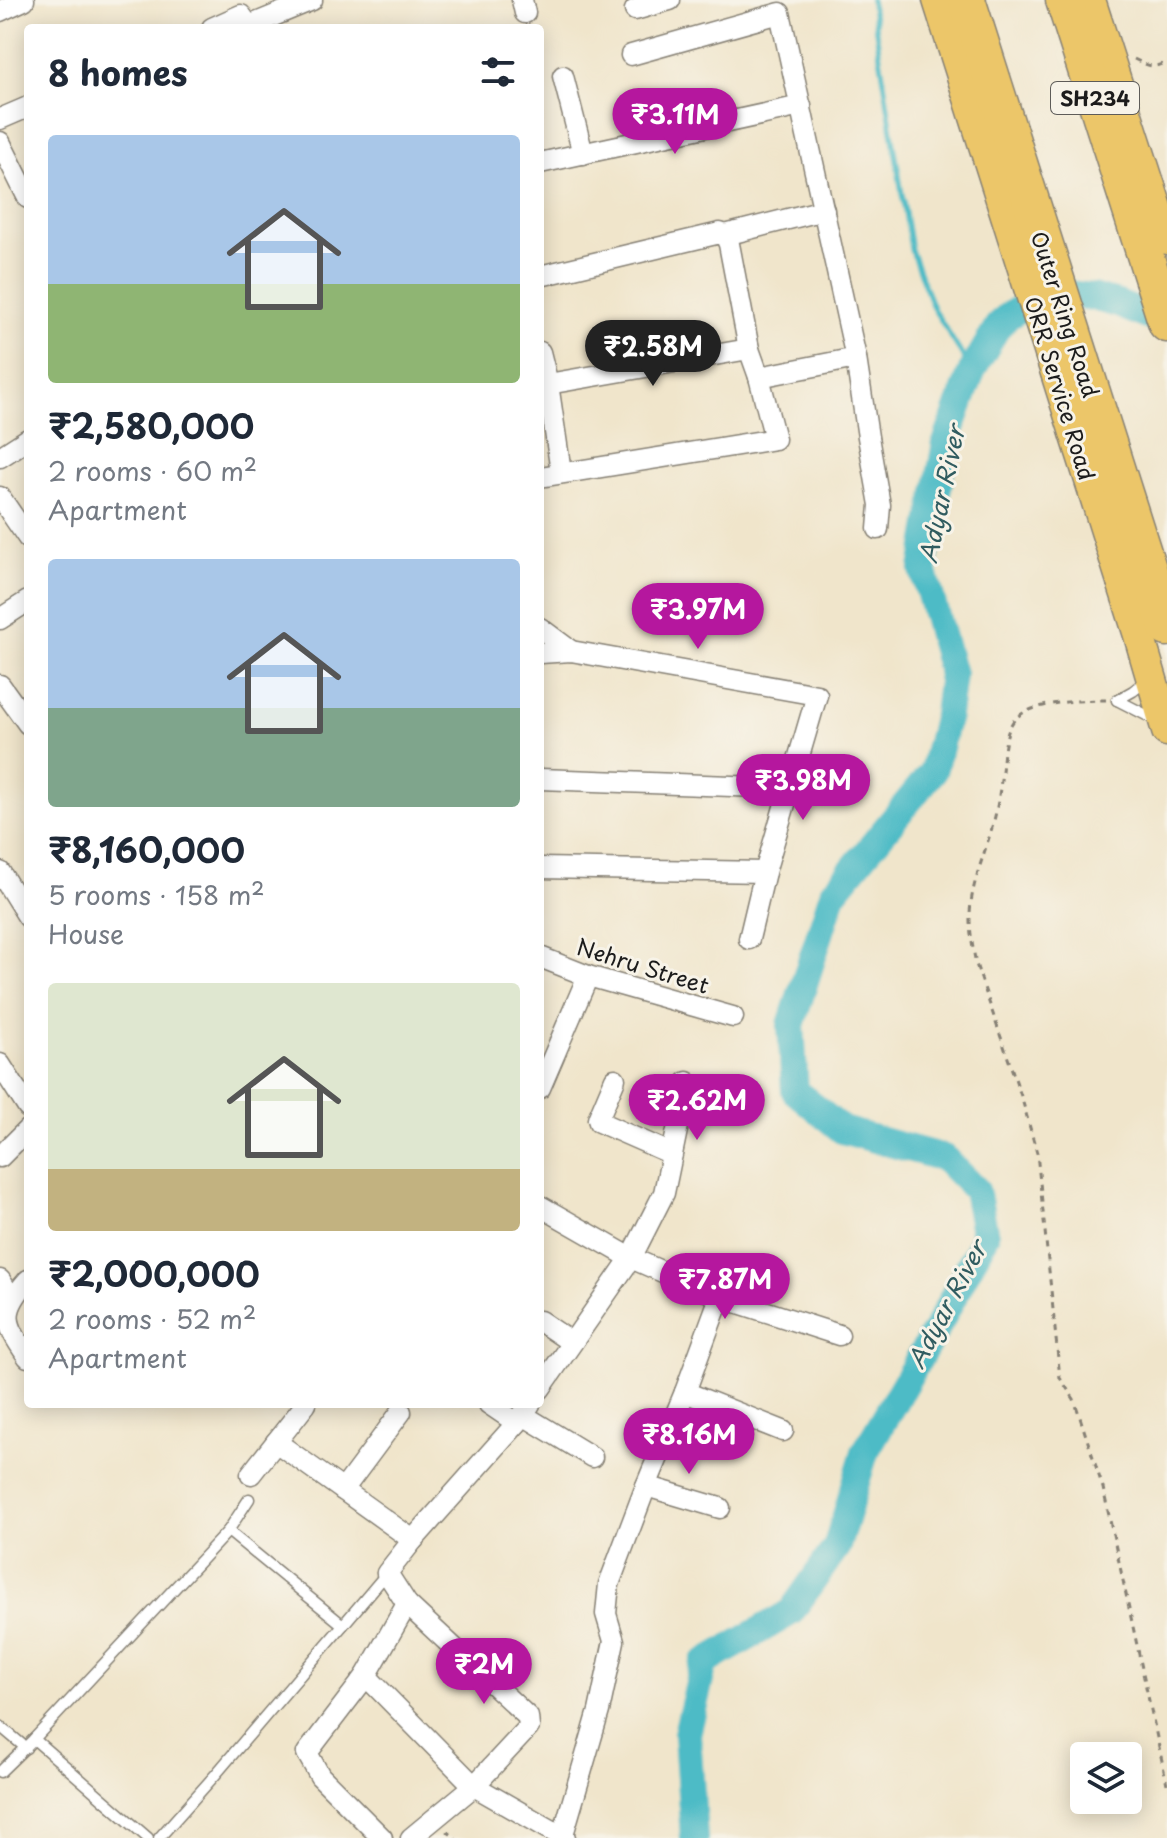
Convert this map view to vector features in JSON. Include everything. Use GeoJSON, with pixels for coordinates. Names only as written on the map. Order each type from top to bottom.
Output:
{"type":"FeatureCollection","features":[{"type":"Feature","properties":{"kind":"highway","name":"Outer Ring Road"},"geometry":{"type":"LineString","coordinates":[[967,0],[1056,329],[1091,393],[1167,628]]}},
{"type":"Feature","properties":{"kind":"highway","name":"SH234"},"geometry":{"type":"LineString","coordinates":[[1064,0],[1167,324]]}},
{"type":"Feature","properties":{"kind":"main road","name":"ORR Service Road"},"geometry":{"type":"LineString","coordinates":[[938,0],[1038,269]]}},
{"type":"Feature","properties":{"kind":"main road"},"geometry":{"type":"LineString","coordinates":[[1090,0],[1167,239]]}},
{"type":"Feature","properties":{"kind":"main road","name":"ORR Service Road"},"geometry":{"type":"LineString","coordinates":[[1056,329],[1161,705]]}},
{"type":"Feature","properties":{"kind":"street"},"geometry":{"type":"LineString","coordinates":[[0,11],[24,0]]}},
{"type":"Feature","properties":{"kind":"street"},"geometry":{"type":"LineString","coordinates":[[254,24],[312,0]]}},
{"type":"Feature","properties":{"kind":"street"},"geometry":{"type":"LineString","coordinates":[[635,10],[670,0]]}},
{"type":"Feature","properties":{"kind":"street"},"geometry":{"type":"LineString","coordinates":[[631,55],[780,13],[856,358],[880,505],[878,529]]}},
{"type":"Feature","properties":{"kind":"street"},"geometry":{"type":"LineString","coordinates":[[221,24],[241,15],[248,24]]}},
{"type":"Feature","properties":{"kind":"street"},"geometry":{"type":"LineString","coordinates":[[563,76],[583,154]]}},
{"type":"Feature","properties":{"kind":"street"},"geometry":{"type":"LineString","coordinates":[[544,162],[801,106]]}},
{"type":"Feature","properties":{"kind":"street"},"geometry":{"type":"LineString","coordinates":[[0,119],[24,109]]}},
{"type":"Feature","properties":{"kind":"street"},"geometry":{"type":"LineString","coordinates":[[0,142],[24,190]]}},
{"type":"Feature","properties":{"kind":"street"},"geometry":{"type":"LineString","coordinates":[[544,275],[824,210]]}},
{"type":"Feature","properties":{"kind":"street"},"geometry":{"type":"LineString","coordinates":[[544,476],[775,439],[749,349],[725,235]]}},
{"type":"Feature","properties":{"kind":"street"},"geometry":{"type":"LineString","coordinates":[[548,384],[749,349]]}},
{"type":"Feature","properties":{"kind":"street"},"geometry":{"type":"LineString","coordinates":[[759,377],[856,358]]}},
{"type":"Feature","properties":{"kind":"street"},"geometry":{"type":"LineString","coordinates":[[544,368],[561,472]]}},
{"type":"Feature","properties":{"kind":"street"},"geometry":{"type":"LineString","coordinates":[[0,457],[24,442]]}},
{"type":"Feature","properties":{"kind":"street"},"geometry":{"type":"LineString","coordinates":[[0,497],[24,532]]}},
{"type":"Feature","properties":{"kind":"street"},"geometry":{"type":"LineString","coordinates":[[0,619],[24,604]]}},
{"type":"Feature","properties":{"kind":"street"},"geometry":{"type":"LineString","coordinates":[[544,631],[571,651]]}},
{"type":"Feature","properties":{"kind":"street"},"geometry":{"type":"LineString","coordinates":[[544,653],[571,651],[817,695],[765,872],[749,939]]}},
{"type":"Feature","properties":{"kind":"street"},"geometry":{"type":"LineString","coordinates":[[0,685],[24,718]]}},
{"type":"Feature","properties":{"kind":"street"},"geometry":{"type":"LineString","coordinates":[[544,779],[790,788]]}},
{"type":"Feature","properties":{"kind":"street"},"geometry":{"type":"LineString","coordinates":[[544,868],[765,872]]}},
{"type":"Feature","properties":{"kind":"street"},"geometry":{"type":"LineString","coordinates":[[0,872],[24,911]]}},
{"type":"Feature","properties":{"kind":"street","name":"Nehru Street"},"geometry":{"type":"LineString","coordinates":[[544,959],[588,976],[733,1017]]}},
{"type":"Feature","properties":{"kind":"street"},"geometry":{"type":"LineString","coordinates":[[544,1079],[588,976]]}},
{"type":"Feature","properties":{"kind":"street"},"geometry":{"type":"LineString","coordinates":[[0,1064],[24,1102]]}},
{"type":"Feature","properties":{"kind":"street"},"geometry":{"type":"LineString","coordinates":[[615,1079],[599,1122],[672,1154]]}},
{"type":"Feature","properties":{"kind":"street"},"geometry":{"type":"LineString","coordinates":[[544,1383],[631,1258],[664,1193],[687,1082]]}},
{"type":"Feature","properties":{"kind":"street"},"geometry":{"type":"LineString","coordinates":[[0,1157],[24,1133]]}},
{"type":"Feature","properties":{"kind":"street"},"geometry":{"type":"LineString","coordinates":[[544,1208],[631,1258],[720,1297],[839,1335]]}},
{"type":"Feature","properties":{"kind":"street"},"geometry":{"type":"LineString","coordinates":[[6,1288],[9,1325],[24,1350]]}},
{"type":"Feature","properties":{"kind":"street"},"geometry":{"type":"LineString","coordinates":[[366,1676],[474,1786],[563,1838],[599,1711],[614,1641],[606,1614],[609,1584],[720,1297]]}},
{"type":"Feature","properties":{"kind":"street"},"geometry":{"type":"LineString","coordinates":[[544,1324],[571,1342]]}},
{"type":"Feature","properties":{"kind":"street"},"geometry":{"type":"LineString","coordinates":[[685,1392],[783,1431]]}},
{"type":"Feature","properties":{"kind":"street"},"geometry":{"type":"LineString","coordinates":[[251,1474],[303,1408]]}},
{"type":"Feature","properties":{"kind":"street"},"geometry":{"type":"LineString","coordinates":[[503,1408],[523,1414],[592,1457]]}},
{"type":"Feature","properties":{"kind":"street"},"geometry":{"type":"LineString","coordinates":[[343,1490],[401,1412]]}},
{"type":"Feature","properties":{"kind":"street"},"geometry":{"type":"LineString","coordinates":[[411,1838],[474,1786],[529,1727],[529,1721],[407,1604],[387,1573],[523,1414]]}},
{"type":"Feature","properties":{"kind":"street"},"geometry":{"type":"LineString","coordinates":[[276,1442],[413,1540]]}},
{"type":"Feature","properties":{"kind":"street"},"geometry":{"type":"LineString","coordinates":[[646,1486],[720,1508]]}},
{"type":"Feature","properties":{"kind":"street"},"geometry":{"type":"LineString","coordinates":[[382,1838],[320,1776],[307,1753],[366,1676],[407,1604]]}},
{"type":"Feature","properties":{"kind":"lane"},"geometry":{"type":"LineString","coordinates":[[1139,687],[1161,705],[1155,720],[1117,700],[1139,687]]}},
{"type":"Feature","properties":{"kind":"lane"},"geometry":{"type":"LineString","coordinates":[[0,1772],[228,1531],[249,1499]]}},
{"type":"Feature","properties":{"kind":"lane"},"geometry":{"type":"LineString","coordinates":[[228,1531],[343,1625]]}},
{"type":"Feature","properties":{"kind":"lane"},"geometry":{"type":"LineString","coordinates":[[159,1838],[387,1573]]}},
{"type":"Feature","properties":{"kind":"lane"},"geometry":{"type":"LineString","coordinates":[[0,1726],[26,1748]]}},
{"type":"Feature","properties":{"kind":"lane"},"geometry":{"type":"LineString","coordinates":[[34,1739],[148,1838]]}},
{"type":"Feature","properties":{"kind":"path"},"geometry":{"type":"LineString","coordinates":[[1132,58],[1150,66],[1167,61]]}},
{"type":"Feature","properties":{"kind":"path"},"geometry":{"type":"LineString","coordinates":[[1117,700],[1040,707],[1026,711],[1012,723],[996,812],[971,901],[971,941],[1037,1153],[1060,1378],[1074,1399],[1103,1488],[1167,1784]]}},
{"type":"Feature","properties":{"kind":"waterway"},"geometry":{"type":"LineString","coordinates":[[871,0],[911,250],[933,308],[972,371]]}},
{"type":"Feature","properties":{"kind":"waterway","name":"Adyar River"},"geometry":{"type":"LineString","coordinates":[[694,1838],[687,1734],[704,1663],[791,1612],[837,1546],[865,1452],[939,1324],[985,1236],[976,1190],[944,1158],[842,1130],[795,1091],[791,1025],[833,893],[933,771],[947,715],[952,674],[923,569],[946,443],[972,371],[998,326],[1026,305],[1049,296],[1070,294],[1118,304],[1167,324]]}}]}
